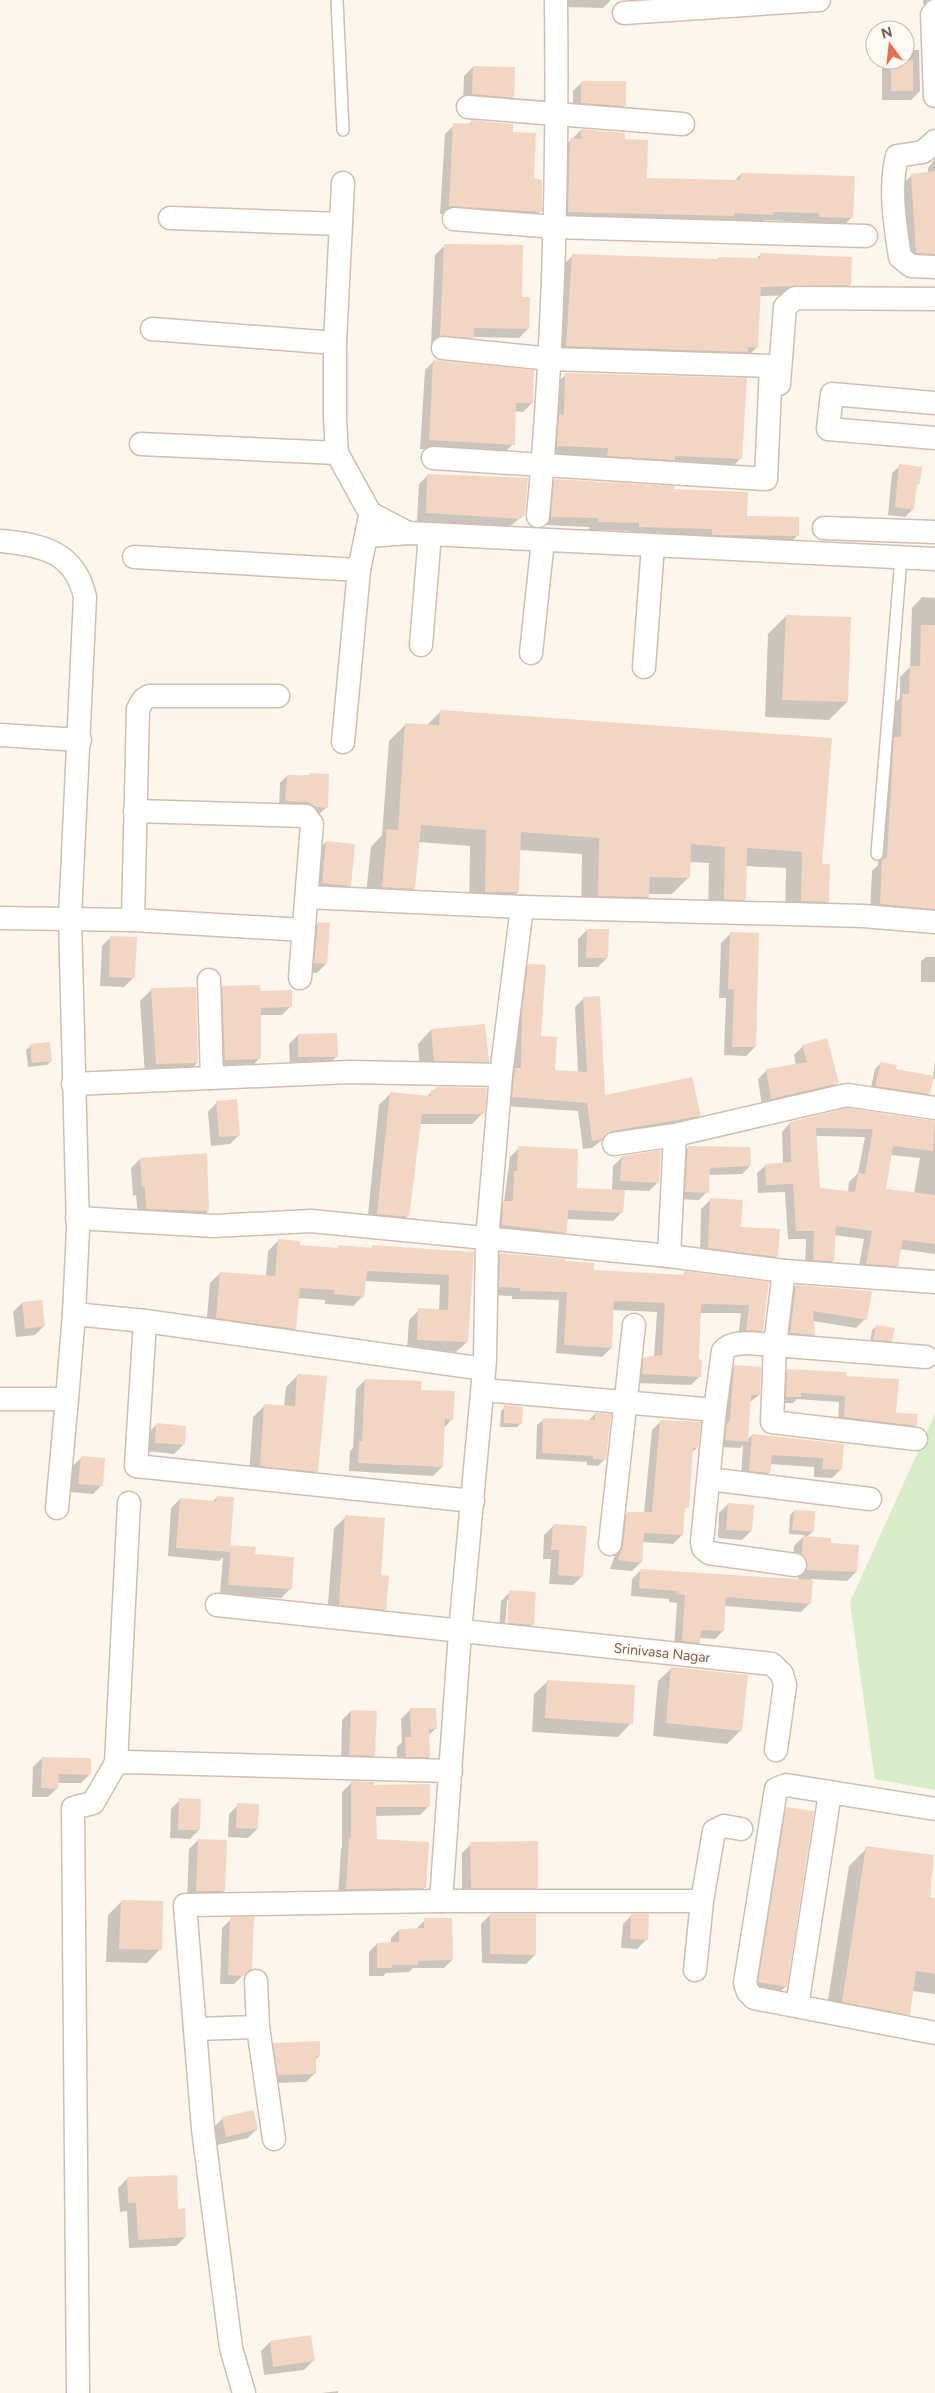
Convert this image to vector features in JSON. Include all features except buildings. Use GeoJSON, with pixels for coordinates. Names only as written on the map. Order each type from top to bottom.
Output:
{"type":"FeatureCollection","features":[{"type":"Feature","properties":{"kind":"street"},"geometry":{"type":"LineString","coordinates":[[538,516],[551,359],[557,114],[556,0]]}},
{"type":"Feature","properties":{"kind":"street"},"geometry":{"type":"LineString","coordinates":[[624,13],[819,0]]}},
{"type":"Feature","properties":{"kind":"street"},"geometry":{"type":"LineString","coordinates":[[935,11],[932,15],[935,96]]}},
{"type":"Feature","properties":{"kind":"street"},"geometry":{"type":"LineString","coordinates":[[468,107],[683,124]]}},
{"type":"Feature","properties":{"kind":"street"},"geometry":{"type":"LineString","coordinates":[[935,141],[923,152],[898,156],[893,173],[894,216],[900,256],[911,266],[935,267]]}},
{"type":"Feature","properties":{"kind":"street"},"geometry":{"type":"LineString","coordinates":[[343,183],[335,342],[337,453],[370,513],[368,536],[359,570],[343,742]]}},
{"type":"Feature","properties":{"kind":"street"},"geometry":{"type":"LineString","coordinates":[[170,218],[341,224]]}},
{"type":"Feature","properties":{"kind":"street"},"geometry":{"type":"LineString","coordinates":[[454,219],[554,227],[866,236]]}},
{"type":"Feature","properties":{"kind":"street"},"geometry":{"type":"LineString","coordinates":[[775,434],[785,306],[795,298],[935,299]]}},
{"type":"Feature","properties":{"kind":"street"},"geometry":{"type":"LineString","coordinates":[[152,329],[335,342]]}},
{"type":"Feature","properties":{"kind":"street"},"geometry":{"type":"LineString","coordinates":[[433,458],[543,463],[766,479],[771,366],[551,359],[443,348]]}},
{"type":"Feature","properties":{"kind":"street"},"geometry":{"type":"LineString","coordinates":[[935,403],[832,394],[828,429],[935,438]]}},
{"type":"Feature","properties":{"kind":"street"},"geometry":{"type":"LineString","coordinates":[[142,444],[337,453]]}},
{"type":"Feature","properties":{"kind":"street"},"geometry":{"type":"LineString","coordinates":[[370,513],[420,534]]}},
{"type":"Feature","properties":{"kind":"street"},"geometry":{"type":"LineString","coordinates":[[824,528],[935,532]]}},
{"type":"Feature","properties":{"kind":"street"},"geometry":{"type":"LineString","coordinates":[[420,534],[420,645]]}},
{"type":"Feature","properties":{"kind":"street"},"geometry":{"type":"LineString","coordinates":[[368,536],[420,534],[935,559]]}},
{"type":"Feature","properties":{"kind":"street"},"geometry":{"type":"LineString","coordinates":[[532,653],[542,540]]}},
{"type":"Feature","properties":{"kind":"street"},"geometry":{"type":"LineString","coordinates":[[2,541],[32,544],[57,554],[76,572],[83,585],[85,597],[80,740],[70,918],[77,1218],[74,1314],[57,1508]]}},
{"type":"Feature","properties":{"kind":"street"},"geometry":{"type":"LineString","coordinates":[[644,667],[653,546]]}},
{"type":"Feature","properties":{"kind":"street"},"geometry":{"type":"LineString","coordinates":[[134,556],[359,570]]}},
{"type":"Feature","properties":{"kind":"street"},"geometry":{"type":"LineString","coordinates":[[133,920],[138,709],[143,700],[149,696],[278,696]]}},
{"type":"Feature","properties":{"kind":"street"},"geometry":{"type":"LineString","coordinates":[[0,735],[80,740]]}},
{"type":"Feature","properties":{"kind":"street"},"geometry":{"type":"LineString","coordinates":[[136,811],[306,816],[312,824],[300,978]]}},
{"type":"Feature","properties":{"kind":"street"},"geometry":{"type":"LineString","coordinates":[[307,897],[522,907],[863,916],[935,922]]}},
{"type":"Feature","properties":{"kind":"street"},"geometry":{"type":"LineString","coordinates":[[441,1901],[460,1632],[483,1379],[487,1240],[501,1075],[522,907]]}},
{"type":"Feature","properties":{"kind":"street"},"geometry":{"type":"LineString","coordinates":[[0,918],[133,920],[304,930]]}},
{"type":"Feature","properties":{"kind":"street"},"geometry":{"type":"LineString","coordinates":[[209,980],[212,1078]]}},
{"type":"Feature","properties":{"kind":"street"},"geometry":{"type":"LineString","coordinates":[[74,1084],[350,1072],[501,1075]]}},
{"type":"Feature","properties":{"kind":"street"},"geometry":{"type":"LineString","coordinates":[[614,1144],[675,1135],[847,1095],[935,1108]]}},
{"type":"Feature","properties":{"kind":"street"},"geometry":{"type":"LineString","coordinates":[[669,1256],[675,1135]]}},
{"type":"Feature","properties":{"kind":"street"},"geometry":{"type":"LineString","coordinates":[[77,1218],[214,1226],[311,1221],[487,1240],[669,1256],[784,1271],[935,1282]]}},
{"type":"Feature","properties":{"kind":"street"},"geometry":{"type":"LineString","coordinates":[[784,1271],[775,1345],[772,1422],[916,1439]]}},
{"type":"Feature","properties":{"kind":"street"},"geometry":{"type":"LineString","coordinates":[[74,1314],[145,1321],[626,1403],[715,1410]]}},
{"type":"Feature","properties":{"kind":"street"},"geometry":{"type":"LineString","coordinates":[[145,1321],[136,1466],[473,1500]]}},
{"type":"Feature","properties":{"kind":"street"},"geometry":{"type":"LineString","coordinates":[[610,1544],[634,1325]]}},
{"type":"Feature","properties":{"kind":"street"},"geometry":{"type":"LineString","coordinates":[[795,1565],[709,1553],[703,1548],[702,1542],[715,1410],[723,1351],[727,1346],[736,1344],[775,1345],[926,1357]]}},
{"type":"Feature","properties":{"kind":"street"},"geometry":{"type":"LineString","coordinates":[[0,1398],[67,1399]]}},
{"type":"Feature","properties":{"kind":"street"},"geometry":{"type":"LineString","coordinates":[[709,1479],[870,1499]]}},
{"type":"Feature","properties":{"kind":"street"},"geometry":{"type":"LineString","coordinates":[[78,2393],[71,1811],[73,1808],[93,1803],[116,1763],[129,1503]]}},
{"type":"Feature","properties":{"kind":"street"},"geometry":{"type":"LineString","coordinates":[[217,1605],[460,1632]]}},
{"type":"Feature","properties":{"kind":"street","name":"Srinivasa Nagar"},"geometry":{"type":"LineString","coordinates":[[460,1632],[772,1664],[782,1674],[785,1685],[776,1750]]}},
{"type":"Feature","properties":{"kind":"street"},"geometry":{"type":"LineString","coordinates":[[116,1763],[450,1771]]}},
{"type":"Feature","properties":{"kind":"street"},"geometry":{"type":"LineString","coordinates":[[935,1809],[786,1785],[776,1789],[745,1983],[748,1992],[754,1998],[935,2032]]}},
{"type":"Feature","properties":{"kind":"street"},"geometry":{"type":"LineString","coordinates":[[797,2006],[830,1793]]}},
{"type":"Feature","properties":{"kind":"street"},"geometry":{"type":"LineString","coordinates":[[695,1970],[702,1901],[714,1831],[724,1826],[741,1829]]}},
{"type":"Feature","properties":{"kind":"street"},"geometry":{"type":"LineString","coordinates":[[244,2393],[231,2348],[204,2129],[185,1905],[441,1901],[702,1901]]}},
{"type":"Feature","properties":{"kind":"street"},"geometry":{"type":"LineString","coordinates":[[256,1981],[258,2026],[274,2139]]}},
{"type":"Feature","properties":{"kind":"street"},"geometry":{"type":"LineString","coordinates":[[195,2029],[258,2026]]}},
{"type":"Feature","properties":{"kind":"lane"},"geometry":{"type":"LineString","coordinates":[[337,0],[343,130]]}},
{"type":"Feature","properties":{"kind":"lane"},"geometry":{"type":"LineString","coordinates":[[877,854],[901,558]]}},
{"type":"Feature","properties":{"kind":"green space"},"geometry":{"type":"Polygon","coordinates":[[[935,1414],[935,1790],[875,1779],[850,1602],[935,1414]]]}}]}
